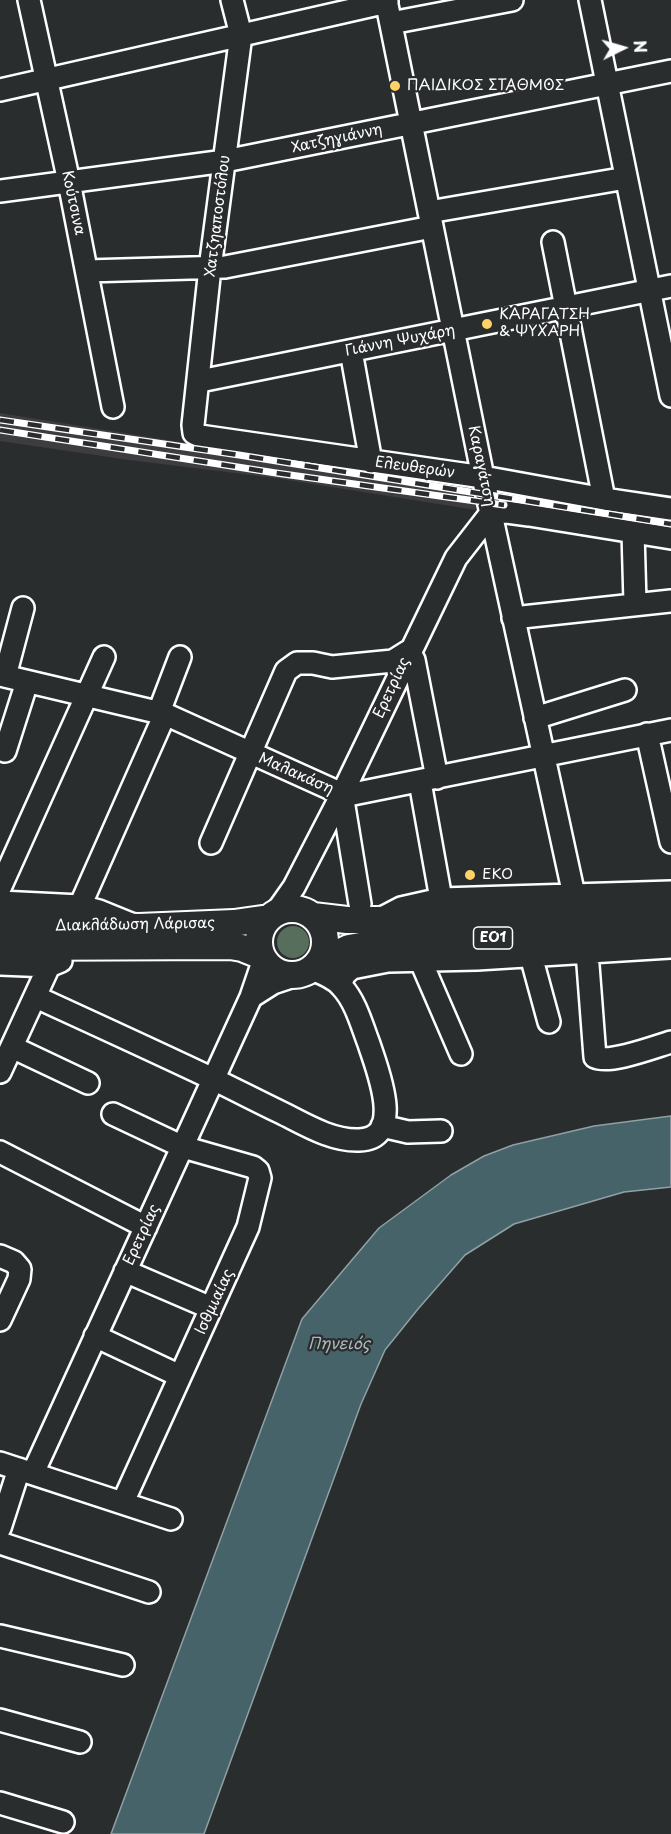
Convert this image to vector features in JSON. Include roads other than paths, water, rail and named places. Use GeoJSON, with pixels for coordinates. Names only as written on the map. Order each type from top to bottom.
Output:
{"type":"FeatureCollection","features":[{"type":"Feature","properties":{"kind":"main road","name":"ΕΟ1"},"geometry":{"type":"LineString","coordinates":[[272,916],[291,908],[310,914],[347,920],[369,912],[604,914],[671,912]]}},
{"type":"Feature","properties":{"kind":"main road"},"geometry":{"type":"LineString","coordinates":[[272,916],[263,927],[260,946],[263,958],[278,972],[309,969],[326,943],[320,923],[310,914]]}},
{"type":"Feature","properties":{"kind":"main road","name":"Διακλάδωση Λάρισας"},"geometry":{"type":"LineString","coordinates":[[0,923],[139,927],[234,923],[272,916]]}},
{"type":"Feature","properties":{"kind":"main road","name":"ΕΟ1"},"geometry":{"type":"LineString","coordinates":[[309,969],[349,948],[377,943],[417,950],[670,943]]}},
{"type":"Feature","properties":{"kind":"main road","name":"Διακλάδωση Λάρισας"},"geometry":{"type":"LineString","coordinates":[[0,947],[230,946],[252,951],[263,958]]}},
{"type":"Feature","properties":{"kind":"street","name":"Κούτσινα"},"geometry":{"type":"LineString","coordinates":[[29,0],[69,182],[113,407]]}},
{"type":"Feature","properties":{"kind":"street","name":"Χατζηαποστόλου"},"geometry":{"type":"LineString","coordinates":[[194,433],[210,268],[241,35],[232,0]]}},
{"type":"Feature","properties":{"kind":"street"},"geometry":{"type":"LineString","coordinates":[[0,90],[241,35],[388,8],[512,0]]}},
{"type":"Feature","properties":{"kind":"street"},"geometry":{"type":"LineString","coordinates":[[590,0],[626,178],[669,370],[671,396]]}},
{"type":"Feature","properties":{"kind":"street","name":"Καραγάτση"},"geometry":{"type":"LineString","coordinates":[[388,8],[483,477],[573,895]]}},
{"type":"Feature","properties":{"kind":"street","name":"Χατζηγιάννη"},"geometry":{"type":"LineString","coordinates":[[0,191],[225,161],[671,71]]}},
{"type":"Feature","properties":{"kind":"street"},"geometry":{"type":"LineString","coordinates":[[87,271],[210,268],[626,178]]}},
{"type":"Feature","properties":{"kind":"street"},"geometry":{"type":"LineString","coordinates":[[553,242],[604,499]]}},
{"type":"Feature","properties":{"kind":"street","name":"Γιάννη Ψυχάρη"},"geometry":{"type":"LineString","coordinates":[[200,381],[671,286]]}},
{"type":"Feature","properties":{"kind":"street"},"geometry":{"type":"LineString","coordinates":[[351,351],[371,462]]}},
{"type":"Feature","properties":{"kind":"street","name":"Ελευθερών"},"geometry":{"type":"LineString","coordinates":[[194,433],[200,436],[483,477],[604,499],[671,508]]}},
{"type":"Feature","properties":{"kind":"street"},"geometry":{"type":"LineString","coordinates":[[491,513],[518,513],[671,538]]}},
{"type":"Feature","properties":{"kind":"street","name":"Ερετρίας"},"geometry":{"type":"LineString","coordinates":[[272,916],[290,894],[303,870],[456,558],[491,513]]}},
{"type":"Feature","properties":{"kind":"street"},"geometry":{"type":"LineString","coordinates":[[633,532],[635,603]]}},
{"type":"Feature","properties":{"kind":"street"},"geometry":{"type":"LineString","coordinates":[[513,618],[635,603],[671,601]]}},
{"type":"Feature","properties":{"kind":"street"},"geometry":{"type":"LineString","coordinates":[[2,676],[23,608]]}},
{"type":"Feature","properties":{"kind":"street"},"geometry":{"type":"LineString","coordinates":[[211,843],[286,671],[297,663],[313,663],[332,667],[393,661],[409,651],[414,660],[441,899]]}},
{"type":"Feature","properties":{"kind":"street"},"geometry":{"type":"LineString","coordinates":[[0,888],[104,657]]}},
{"type":"Feature","properties":{"kind":"street"},"geometry":{"type":"LineString","coordinates":[[80,906],[162,713],[180,657]]}},
{"type":"Feature","properties":{"kind":"street","name":"Μαλακάση"},"geometry":{"type":"LineString","coordinates":[[2,676],[162,713],[342,794],[428,780],[543,754],[671,730]]}},
{"type":"Feature","properties":{"kind":"street"},"geometry":{"type":"LineString","coordinates":[[5,751],[27,682]]}},
{"type":"Feature","properties":{"kind":"street"},"geometry":{"type":"LineString","coordinates":[[535,718],[625,690]]}},
{"type":"Feature","properties":{"kind":"street"},"geometry":{"type":"LineString","coordinates":[[647,734],[671,842]]}},
{"type":"Feature","properties":{"kind":"street"},"geometry":{"type":"LineString","coordinates":[[342,794],[369,912],[441,899],[671,892]]}},
{"type":"Feature","properties":{"kind":"street","name":"Ερετρίας"},"geometry":{"type":"LineString","coordinates":[[303,870],[300,889],[302,900],[310,914]]}},
{"type":"Feature","properties":{"kind":"street"},"geometry":{"type":"LineString","coordinates":[[573,895],[604,914]]}},
{"type":"Feature","properties":{"kind":"street"},"geometry":{"type":"LineString","coordinates":[[0,902],[80,906],[139,927]]}},
{"type":"Feature","properties":{"kind":"street"},"geometry":{"type":"LineString","coordinates":[[340,984],[349,970],[355,967],[388,961],[417,950],[443,961],[587,952],[670,943]]}},
{"type":"Feature","properties":{"kind":"street"},"geometry":{"type":"LineString","coordinates":[[0,964],[49,966],[91,948]]}},
{"type":"Feature","properties":{"kind":"street"},"geometry":{"type":"LineString","coordinates":[[417,950],[460,1054]]}},
{"type":"Feature","properties":{"kind":"street"},"geometry":{"type":"LineString","coordinates":[[587,952],[595,1057],[629,1054],[671,1042]]}},
{"type":"Feature","properties":{"kind":"street"},"geometry":{"type":"LineString","coordinates":[[531,956],[549,1022]]}},
{"type":"Feature","properties":{"kind":"street","name":"Ερετρίας"},"geometry":{"type":"LineString","coordinates":[[0,1528],[17,1468],[95,1336],[251,997],[263,958]]}},
{"type":"Feature","properties":{"kind":"street"},"geometry":{"type":"LineString","coordinates":[[0,1072],[49,966]]}},
{"type":"Feature","properties":{"kind":"street"},"geometry":{"type":"LineString","coordinates":[[36,997],[214,1079],[322,1133],[352,1140],[368,1139],[377,1133],[382,1126],[386,1108],[381,1080],[357,1012],[340,984],[309,969],[273,983],[251,997]]}},
{"type":"Feature","properties":{"kind":"street"},"geometry":{"type":"LineString","coordinates":[[12,1047],[88,1083]]}},
{"type":"Feature","properties":{"kind":"street","name":"Ισθμιαίας"},"geometry":{"type":"LineString","coordinates":[[113,1114],[183,1147],[253,1167],[258,1171],[260,1178],[248,1227],[123,1502]]}},
{"type":"Feature","properties":{"kind":"street"},"geometry":{"type":"LineString","coordinates":[[382,1126],[408,1132],[441,1131]]}},
{"type":"Feature","properties":{"kind":"street"},"geometry":{"type":"LineString","coordinates":[[0,1152],[146,1227]]}},
{"type":"Feature","properties":{"kind":"street"},"geometry":{"type":"LineString","coordinates":[[0,1256],[14,1262],[20,1269],[19,1279],[0,1320]]}},
{"type":"Feature","properties":{"kind":"street"},"geometry":{"type":"LineString","coordinates":[[125,1271],[211,1308]]}},
{"type":"Feature","properties":{"kind":"street"},"geometry":{"type":"LineString","coordinates":[[95,1336],[180,1376]]}},
{"type":"Feature","properties":{"kind":"street"},"geometry":{"type":"LineString","coordinates":[[17,1468],[171,1519]]}},
{"type":"Feature","properties":{"kind":"street"},"geometry":{"type":"LineString","coordinates":[[0,1543],[149,1592]]}},
{"type":"Feature","properties":{"kind":"street"},"geometry":{"type":"LineString","coordinates":[[0,1636],[123,1665]]}},
{"type":"Feature","properties":{"kind":"street"},"geometry":{"type":"LineString","coordinates":[[0,1720],[80,1742]]}},
{"type":"Feature","properties":{"kind":"street"},"geometry":{"type":"LineString","coordinates":[[0,1803],[63,1822]]}},
{"type":"Feature","properties":{"kind":"water","name":"Πηνειός"},"geometry":{"type":"Polygon","coordinates":[[[671,1116],[671,1187],[624,1192],[514,1224],[465,1255],[385,1350],[361,1404],[204,1834],[111,1834],[302,1319],[379,1228],[451,1175],[484,1156],[513,1145],[594,1126],[671,1116]]]}},
{"type":"Feature","properties":{"kind":"railway"},"geometry":{"type":"LineString","coordinates":[[0,420],[239,455],[671,524]]}},
{"type":"Feature","properties":{"kind":"railway"},"geometry":{"type":"LineString","coordinates":[[0,430],[276,473],[504,505]]}},
{"type":"Feature","properties":{"kind":"place","name":"ΠΑΙΔΙΚΟΣ ΣΤΑΘΜΟΣ"},"geometry":{"type":"Point","coordinates":[395,86]}},
{"type":"Feature","properties":{"kind":"place","name":"ΚΑΡΑΓΑΤΣΗ & ΨΥΧΑΡΗ"},"geometry":{"type":"Point","coordinates":[487,324]}},
{"type":"Feature","properties":{"kind":"place","name":"EKO"},"geometry":{"type":"Point","coordinates":[470,875]}}]}
